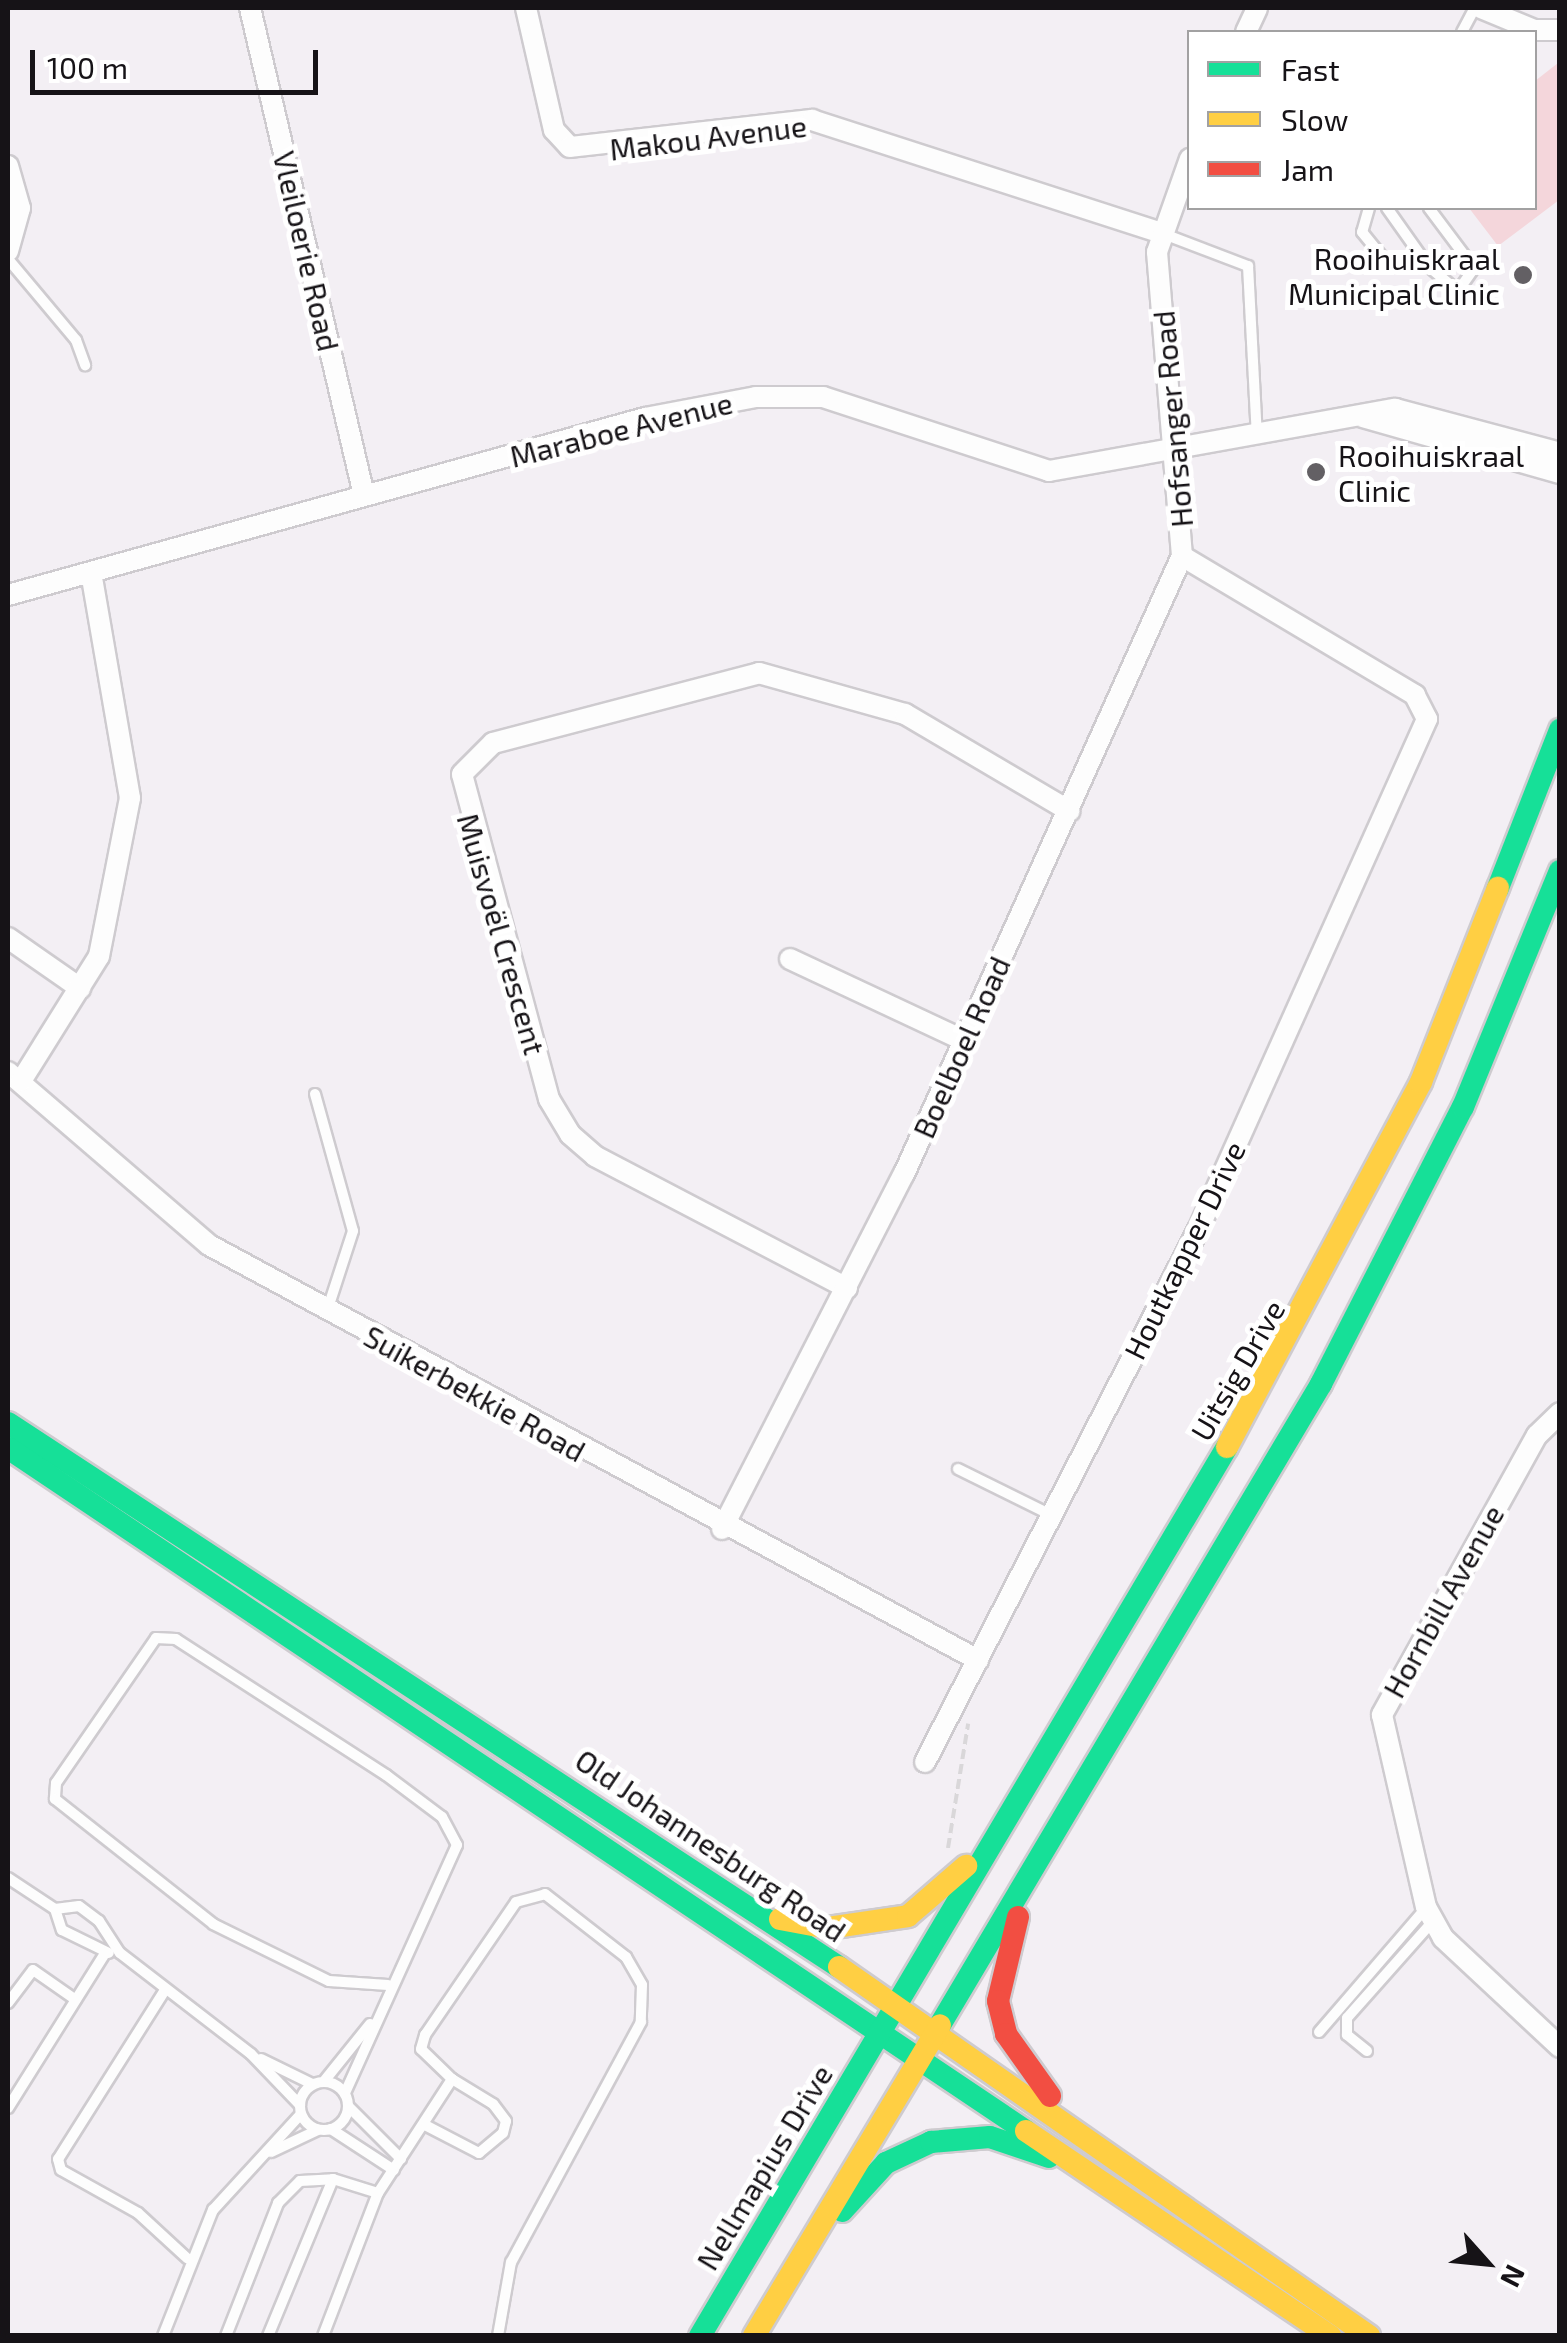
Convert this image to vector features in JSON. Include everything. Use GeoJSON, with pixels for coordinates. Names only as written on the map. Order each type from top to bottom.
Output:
{"type":"FeatureCollection","features":[{"type":"Feature","properties":{"kind":"main road","name":"Uitsig Drive"},"geometry":{"type":"LineString","coordinates":[[897,2005],[1280,1360],[1366,1196],[1453,1008],[1560,730]]}},
{"type":"Feature","properties":{"kind":"main road"},"geometry":{"type":"LineString","coordinates":[[754,2336],[782,2283],[1321,1384],[1463,1107],[1560,871]]}},
{"type":"Feature","properties":{"kind":"main road","name":"Old Johannesburg Road"},"geometry":{"type":"LineString","coordinates":[[8,1422],[936,2030],[1369,2336]]}},
{"type":"Feature","properties":{"kind":"main road","name":"Old Johannesburg Road"},"geometry":{"type":"LineString","coordinates":[[8,1448],[921,2055],[1330,2336]]}},
{"type":"Feature","properties":{"kind":"main road"},"geometry":{"type":"LineString","coordinates":[[1072,1803],[1008,1940],[998,2001],[1026,2070],[1101,2144]]}},
{"type":"Feature","properties":{"kind":"main road"},"geometry":{"type":"LineString","coordinates":[[764,1916],[828,1928],[908,1916],[997,1832]]}},
{"type":"Feature","properties":{"kind":"main road","name":"Nellmapius Drive"},"geometry":{"type":"LineString","coordinates":[[700,2336],[897,2005]]}},
{"type":"Feature","properties":{"kind":"main road"},"geometry":{"type":"LineString","coordinates":[[782,2283],[872,2176],[931,2142],[1004,2139],[1092,2174]]}},
{"type":"Feature","properties":{"kind":"street","name":"Vleiloerie Road"},"geometry":{"type":"LineString","coordinates":[[250,8],[364,496]]}},
{"type":"Feature","properties":{"kind":"street","name":"Makou Avenue"},"geometry":{"type":"LineString","coordinates":[[526,8],[554,130],[570,147],[812,120],[1158,232]]}},
{"type":"Feature","properties":{"kind":"street"},"geometry":{"type":"LineString","coordinates":[[1478,8],[1534,30],[1560,30]]}},
{"type":"Feature","properties":{"kind":"street"},"geometry":{"type":"LineString","coordinates":[[8,166],[20,208],[8,251]]}},
{"type":"Feature","properties":{"kind":"street","name":"Hofsanger Road"},"geometry":{"type":"LineString","coordinates":[[1187,166],[1158,232],[1178,454],[1182,556],[1416,695],[1427,710],[1424,729]]}},
{"type":"Feature","properties":{"kind":"street","name":"Maraboe Avenue"},"geometry":{"type":"LineString","coordinates":[[8,595],[92,577],[364,496],[756,397],[824,397],[1037,469],[1178,454],[1356,415],[1427,414],[1560,453]]}},
{"type":"Feature","properties":{"kind":"street","name":"Maraboe Avenue"},"geometry":{"type":"LineString","coordinates":[[1356,415],[1560,472]]}},
{"type":"Feature","properties":{"kind":"street","name":"Boelboel Road"},"geometry":{"type":"LineString","coordinates":[[722,1529],[847,1288],[1070,811],[1182,556]]}},
{"type":"Feature","properties":{"kind":"street"},"geometry":{"type":"LineString","coordinates":[[14,1077],[80,988],[106,940],[130,798],[92,577]]}},
{"type":"Feature","properties":{"kind":"street","name":"Muisvoël Crescent"},"geometry":{"type":"LineString","coordinates":[[847,1288],[595,1156],[570,1134],[548,1099],[462,774],[493,743],[759,674],[905,714],[1070,811]]}},
{"type":"Feature","properties":{"kind":"street","name":"Houtkapper Drive"},"geometry":{"type":"LineString","coordinates":[[926,1762],[1198,1230],[1424,729]]}},
{"type":"Feature","properties":{"kind":"street"},"geometry":{"type":"LineString","coordinates":[[8,938],[80,988]]}},
{"type":"Feature","properties":{"kind":"street"},"geometry":{"type":"LineString","coordinates":[[790,959],[963,1040]]}},
{"type":"Feature","properties":{"kind":"street","name":"Suikerbekkie Road"},"geometry":{"type":"LineString","coordinates":[[14,1077],[177,1224],[722,1529],[978,1660]]}},
{"type":"Feature","properties":{"kind":"street","name":"Hornbill Avenue"},"geometry":{"type":"LineString","coordinates":[[1430,1914],[1386,1748],[1385,1703],[1536,1435],[1560,1412]]}},
{"type":"Feature","properties":{"kind":"street"},"geometry":{"type":"LineString","coordinates":[[1430,1914],[1560,2047]]}},
{"type":"Feature","properties":{"kind":"lane"},"geometry":{"type":"LineString","coordinates":[[1463,30],[1478,8]]}},
{"type":"Feature","properties":{"kind":"lane"},"geometry":{"type":"LineString","coordinates":[[1369,210],[1364,237],[1385,260],[1428,266]]}},
{"type":"Feature","properties":{"kind":"lane"},"geometry":{"type":"LineString","coordinates":[[1388,210],[1428,266],[1452,290],[1475,276],[1429,210]]}},
{"type":"Feature","properties":{"kind":"lane"},"geometry":{"type":"LineString","coordinates":[[1158,232],[1248,266],[1257,436]]}},
{"type":"Feature","properties":{"kind":"lane"},"geometry":{"type":"LineString","coordinates":[[8,259],[76,340],[85,365]]}},
{"type":"Feature","properties":{"kind":"lane"},"geometry":{"type":"LineString","coordinates":[[316,1094],[353,1230],[326,1310]]}},
{"type":"Feature","properties":{"kind":"lane"},"geometry":{"type":"LineString","coordinates":[[958,1470],[1052,1515]]}},
{"type":"Feature","properties":{"kind":"lane"},"geometry":{"type":"LineString","coordinates":[[388,1985],[329,1980],[213,1924],[55,1799],[56,1783],[156,1638],[176,1639],[442,1817],[456,1845],[388,1985],[346,2093],[348,2106],[402,2159]]}},
{"type":"Feature","properties":{"kind":"lane"},"geometry":{"type":"LineString","coordinates":[[9,1880],[54,1908],[79,1906],[110,1930],[120,1953],[165,1990],[252,2054],[312,2084],[324,2080],[377,2016]]}},
{"type":"Feature","properties":{"kind":"lane"},"geometry":{"type":"LineString","coordinates":[[425,2124],[479,2153],[503,2134],[506,2121],[493,2104],[452,2079],[421,2049],[425,2035],[527,1892],[545,1894],[626,1957],[642,1985],[640,2022],[511,2262],[498,2336]]}},
{"type":"Feature","properties":{"kind":"lane"},"geometry":{"type":"LineString","coordinates":[[54,1908],[62,1930],[106,1952],[120,1953]]}},
{"type":"Feature","properties":{"kind":"lane"},"geometry":{"type":"LineString","coordinates":[[1319,2032],[1430,1914]]}},
{"type":"Feature","properties":{"kind":"lane"},"geometry":{"type":"LineString","coordinates":[[1367,2051],[1348,2034],[1347,2018],[1430,1914]]}},
{"type":"Feature","properties":{"kind":"lane"},"geometry":{"type":"LineString","coordinates":[[8,2108],[106,1952]]}},
{"type":"Feature","properties":{"kind":"lane"},"geometry":{"type":"LineString","coordinates":[[8,2003],[33,1970],[76,2000]]}},
{"type":"Feature","properties":{"kind":"lane"},"geometry":{"type":"LineString","coordinates":[[165,1990],[58,2159],[60,2170],[138,2214],[187,2258]]}},
{"type":"Feature","properties":{"kind":"lane"},"geometry":{"type":"LineString","coordinates":[[252,2054],[318,2130]]}},
{"type":"Feature","properties":{"kind":"lane"},"geometry":{"type":"LineString","coordinates":[[322,2336],[378,2193],[452,2079]]}},
{"type":"Feature","properties":{"kind":"lane"},"geometry":{"type":"LineString","coordinates":[[324,2080],[346,2093]]}},
{"type":"Feature","properties":{"kind":"lane"},"geometry":{"type":"LineString","coordinates":[[163,2336],[187,2258],[213,2210],[300,2110],[312,2084]]}},
{"type":"Feature","properties":{"kind":"lane"},"geometry":{"type":"LineString","coordinates":[[331,2129],[348,2106]]}},
{"type":"Feature","properties":{"kind":"lane"},"geometry":{"type":"LineString","coordinates":[[265,2154],[318,2130],[331,2129],[394,2170]]}},
{"type":"Feature","properties":{"kind":"lane"},"geometry":{"type":"LineString","coordinates":[[226,2336],[278,2203],[300,2180],[334,2180],[378,2193]]}},
{"type":"Feature","properties":{"kind":"lane"},"geometry":{"type":"LineString","coordinates":[[268,2336],[334,2180]]}},
{"type":"Feature","properties":{"kind":"path"},"geometry":{"type":"LineString","coordinates":[[948,1852],[969,1718]]}},
{"type":"Feature","properties":{"kind":"shaded area"},"geometry":{"type":"Polygon","coordinates":[[[1558,63],[1559,200],[1498,246],[1471,210],[1537,210],[1537,79],[1558,63]]]}},
{"type":"Feature","properties":{"kind":"traffic: fast"},"geometry":{"type":"LineString","coordinates":[[1498,888],[1560,730]]}},
{"type":"Feature","properties":{"kind":"traffic: fast"},"geometry":{"type":"LineString","coordinates":[[940,2025],[1321,1384],[1463,1107],[1560,871]]}},
{"type":"Feature","properties":{"kind":"traffic: fast"},"geometry":{"type":"LineString","coordinates":[[8,1423],[839,1967]]}},
{"type":"Feature","properties":{"kind":"traffic: fast"},"geometry":{"type":"LineString","coordinates":[[700,2336],[1227,1447]]}},
{"type":"Feature","properties":{"kind":"traffic: fast"},"geometry":{"type":"LineString","coordinates":[[8,1448],[1026,2131]]}},
{"type":"Feature","properties":{"kind":"traffic: fast"},"geometry":{"type":"LineString","coordinates":[[842,2211],[886,2163],[931,2142],[990,2137],[1049,2157]]}},
{"type":"Feature","properties":{"kind":"traffic: slow"},"geometry":{"type":"LineString","coordinates":[[1227,1447],[1421,1082],[1498,888]]}},
{"type":"Feature","properties":{"kind":"traffic: slow"},"geometry":{"type":"LineString","coordinates":[[780,1919],[828,1928],[908,1916],[966,1866]]}},
{"type":"Feature","properties":{"kind":"traffic: slow"},"geometry":{"type":"LineString","coordinates":[[839,1967],[1369,2336]]}},
{"type":"Feature","properties":{"kind":"traffic: slow"},"geometry":{"type":"LineString","coordinates":[[754,2336],[940,2025]]}},
{"type":"Feature","properties":{"kind":"traffic: slow"},"geometry":{"type":"LineString","coordinates":[[1026,2131],[1330,2336]]}},
{"type":"Feature","properties":{"kind":"traffic: jam"},"geometry":{"type":"LineString","coordinates":[[1018,1917],[998,2001],[1006,2034],[1050,2096]]}},
{"type":"Feature","properties":{"kind":"place","name":"Rooihuiskraal Municipal Clinic"},"geometry":{"type":"Point","coordinates":[1523,275]}},
{"type":"Feature","properties":{"kind":"place","name":"Rooihuiskraal Clinic"},"geometry":{"type":"Point","coordinates":[1316,472]}}]}
